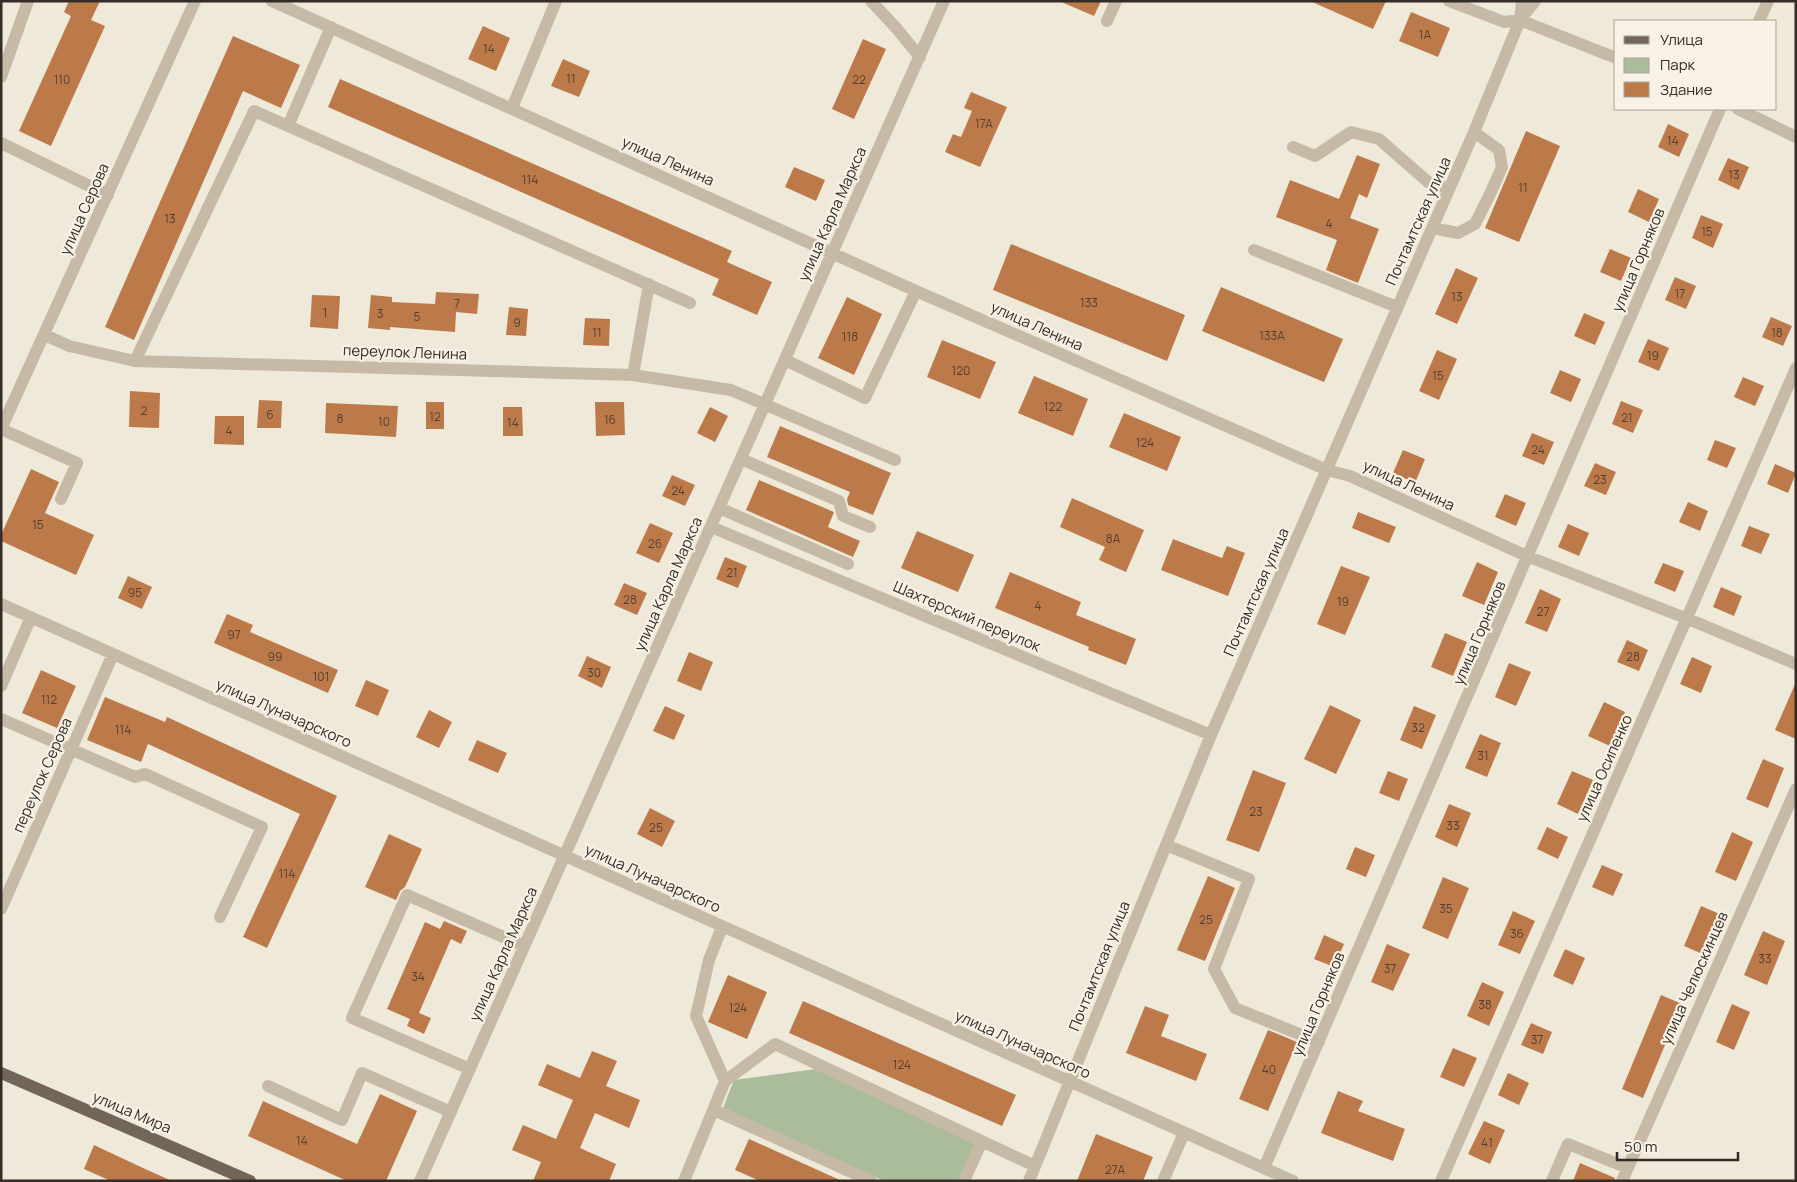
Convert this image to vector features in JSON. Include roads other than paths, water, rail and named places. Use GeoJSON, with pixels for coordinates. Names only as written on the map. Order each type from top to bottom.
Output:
{"type":"FeatureCollection","features":[{"type":"Feature","properties":{"kind":"main road","name":"улица Мира"},"geometry":{"type":"LineString","coordinates":[[1,1073],[250,1181]]}},
{"type":"Feature","properties":{"kind":"street"},"geometry":{"type":"LineString","coordinates":[[1,77],[28,1]]}},
{"type":"Feature","properties":{"kind":"street","name":"улица Серова"},"geometry":{"type":"LineString","coordinates":[[1,429],[195,1]]}},
{"type":"Feature","properties":{"kind":"street","name":"улица Ленина"},"geometry":{"type":"LineString","coordinates":[[272,1],[916,290],[1327,470],[1350,476],[1529,557],[1688,619],[1796,664]]}},
{"type":"Feature","properties":{"kind":"street"},"geometry":{"type":"LineString","coordinates":[[512,108],[556,1]]}},
{"type":"Feature","properties":{"kind":"street"},"geometry":{"type":"LineString","coordinates":[[872,1],[898,28],[920,57]]}},
{"type":"Feature","properties":{"kind":"street","name":"улица Карла Маркса"},"geometry":{"type":"LineString","coordinates":[[420,1181],[944,1]]}},
{"type":"Feature","properties":{"kind":"street"},"geometry":{"type":"LineString","coordinates":[[1107,21],[1116,1]]}},
{"type":"Feature","properties":{"kind":"street"},"geometry":{"type":"LineString","coordinates":[[1449,1],[1504,22],[1520,20],[1614,57]]}},
{"type":"Feature","properties":{"kind":"street"},"geometry":{"type":"LineString","coordinates":[[1520,20],[1522,1]]}},
{"type":"Feature","properties":{"kind":"street"},"geometry":{"type":"LineString","coordinates":[[1520,20],[1535,1]]}},
{"type":"Feature","properties":{"kind":"street"},"geometry":{"type":"LineString","coordinates":[[1759,20],[1768,1]]}},
{"type":"Feature","properties":{"kind":"street","name":"Почтамтская улица"},"geometry":{"type":"LineString","coordinates":[[1029,1181],[1211,735],[1474,132],[1520,20]]}},
{"type":"Feature","properties":{"kind":"street"},"geometry":{"type":"LineString","coordinates":[[288,126],[332,28]]}},
{"type":"Feature","properties":{"kind":"street","name":"улица Горняков"},"geometry":{"type":"LineString","coordinates":[[1264,1168],[1529,557],[1720,110]]}},
{"type":"Feature","properties":{"kind":"street"},"geometry":{"type":"LineString","coordinates":[[1740,110],[1796,137]]}},
{"type":"Feature","properties":{"kind":"street"},"geometry":{"type":"LineString","coordinates":[[136,361],[254,111],[690,303]]}},
{"type":"Feature","properties":{"kind":"street"},"geometry":{"type":"LineString","coordinates":[[1293,147],[1316,156],[1351,132],[1379,139],[1428,182],[1449,189]]}},
{"type":"Feature","properties":{"kind":"street"},"geometry":{"type":"LineString","coordinates":[[1432,228],[1458,233],[1475,224],[1502,167],[1499,150],[1474,132]]}},
{"type":"Feature","properties":{"kind":"street"},"geometry":{"type":"LineString","coordinates":[[1,143],[108,195]]}},
{"type":"Feature","properties":{"kind":"street"},"geometry":{"type":"LineString","coordinates":[[1254,250],[1398,307]]}},
{"type":"Feature","properties":{"kind":"street"},"geometry":{"type":"LineString","coordinates":[[633,375],[649,284]]}},
{"type":"Feature","properties":{"kind":"street"},"geometry":{"type":"LineString","coordinates":[[785,360],[865,398],[916,290]]}},
{"type":"Feature","properties":{"kind":"street","name":"переулок Ленина"},"geometry":{"type":"LineString","coordinates":[[45,335],[69,346],[136,361],[633,375],[731,390],[895,460]]}},
{"type":"Feature","properties":{"kind":"street","name":"улица Осипенко"},"geometry":{"type":"LineString","coordinates":[[1441,1181],[1796,368]]}},
{"type":"Feature","properties":{"kind":"street"},"geometry":{"type":"LineString","coordinates":[[1,429],[77,463],[61,498]]}},
{"type":"Feature","properties":{"kind":"street"},"geometry":{"type":"LineString","coordinates":[[741,459],[839,501],[843,516],[870,527]]}},
{"type":"Feature","properties":{"kind":"street"},"geometry":{"type":"LineString","coordinates":[[719,508],[848,564]]}},
{"type":"Feature","properties":{"kind":"street","name":"Шахтерский переулок"},"geometry":{"type":"LineString","coordinates":[[711,527],[1211,735]]}},
{"type":"Feature","properties":{"kind":"street","name":"улица Луначарского"},"geometry":{"type":"LineString","coordinates":[[1,604],[1293,1181]]}},
{"type":"Feature","properties":{"kind":"street"},"geometry":{"type":"LineString","coordinates":[[1,686],[31,617]]}},
{"type":"Feature","properties":{"kind":"street","name":"переулок Серова"},"geometry":{"type":"LineString","coordinates":[[1,909],[113,654]]}},
{"type":"Feature","properties":{"kind":"street"},"geometry":{"type":"LineString","coordinates":[[1,719],[135,777],[145,774],[262,826],[220,917]]}},
{"type":"Feature","properties":{"kind":"street","name":"улица Челюскинцев"},"geometry":{"type":"LineString","coordinates":[[1622,1181],[1796,789]]}},
{"type":"Feature","properties":{"kind":"street"},"geometry":{"type":"LineString","coordinates":[[1166,845],[1249,879],[1214,969],[1235,1008],[1319,1042]]}},
{"type":"Feature","properties":{"kind":"street"},"geometry":{"type":"LineString","coordinates":[[470,1070],[352,1018],[407,895],[524,946]]}},
{"type":"Feature","properties":{"kind":"street"},"geometry":{"type":"LineString","coordinates":[[722,927],[709,960],[696,1016],[726,1081]]}},
{"type":"Feature","properties":{"kind":"street"},"geometry":{"type":"LineString","coordinates":[[684,1181],[726,1081],[775,1044],[1036,1166]]}},
{"type":"Feature","properties":{"kind":"street"},"geometry":{"type":"LineString","coordinates":[[268,1086],[342,1120],[362,1073],[451,1112]]}},
{"type":"Feature","properties":{"kind":"street"},"geometry":{"type":"LineString","coordinates":[[714,1110],[871,1181]]}},
{"type":"Feature","properties":{"kind":"street"},"geometry":{"type":"LineString","coordinates":[[1163,1181],[1184,1133]]}},
{"type":"Feature","properties":{"kind":"street"},"geometry":{"type":"LineString","coordinates":[[964,1181],[982,1141]]}},
{"type":"Feature","properties":{"kind":"street"},"geometry":{"type":"LineString","coordinates":[[1552,1181],[1568,1144],[1628,1168]]}}]}
